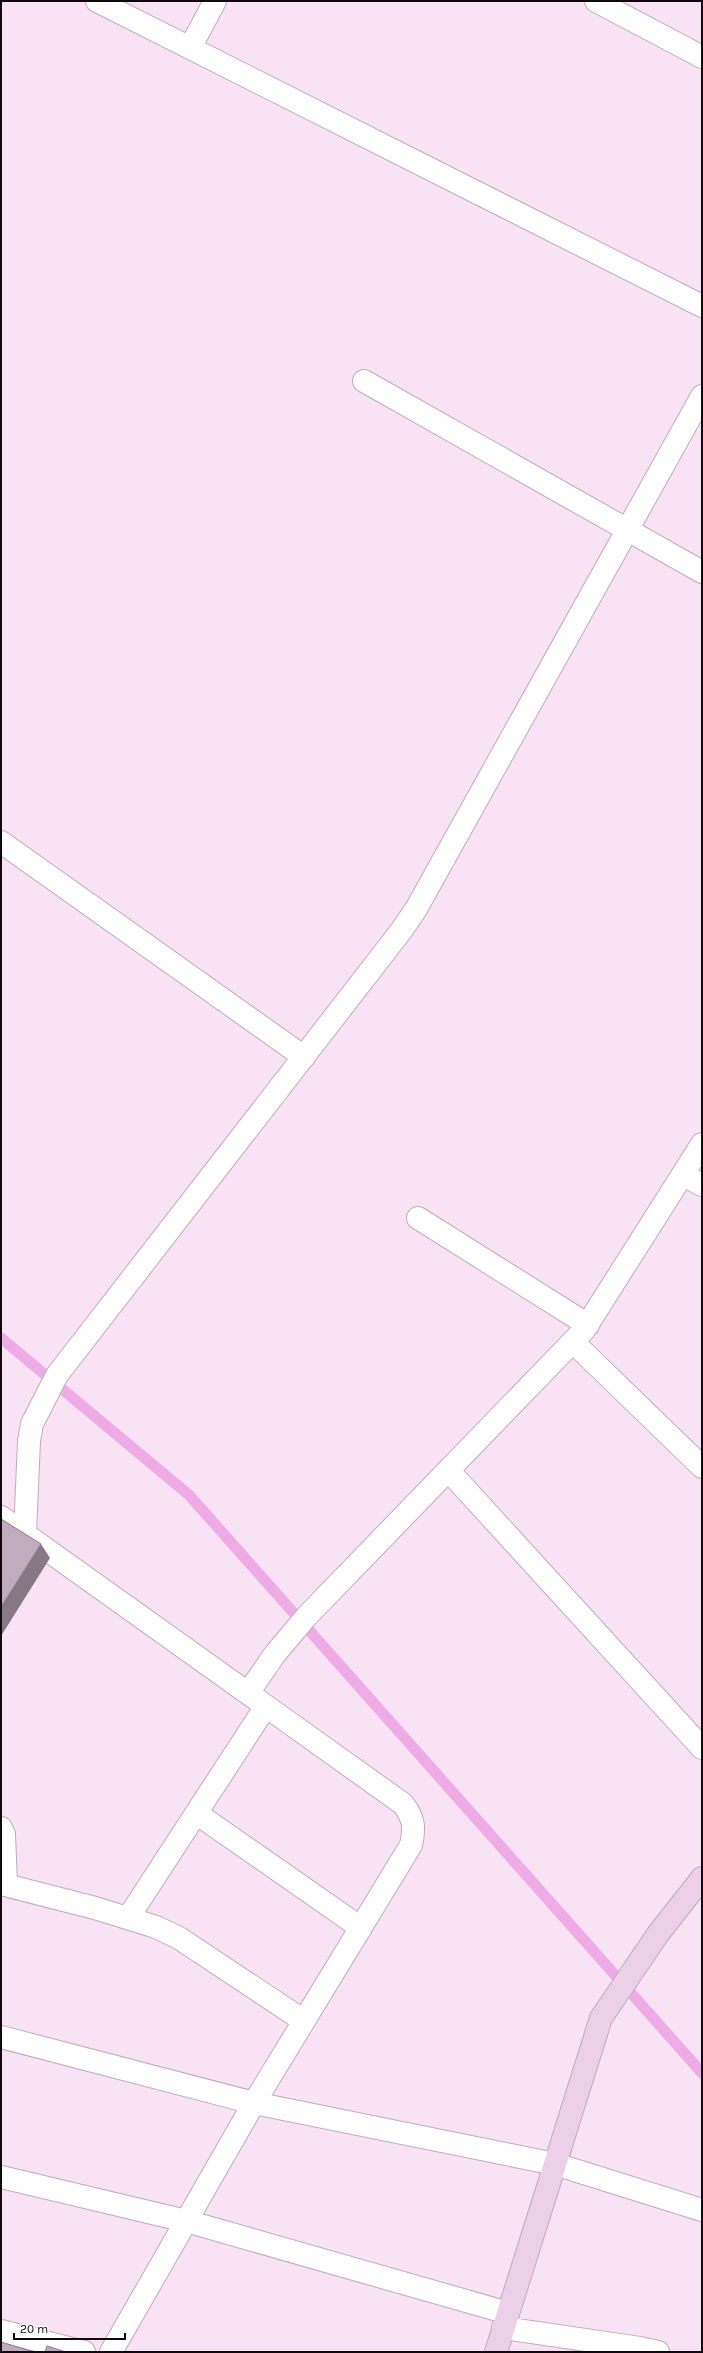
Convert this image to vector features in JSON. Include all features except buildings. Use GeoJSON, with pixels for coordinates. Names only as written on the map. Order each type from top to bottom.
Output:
{"type":"FeatureCollection","features":[{"type":"Feature","properties":{"kind":"street"},"geometry":{"type":"LineString","coordinates":[[97,1],[702,306]]}},
{"type":"Feature","properties":{"kind":"street"},"geometry":{"type":"LineString","coordinates":[[190,48],[215,1]]}},
{"type":"Feature","properties":{"kind":"street"},"geometry":{"type":"LineString","coordinates":[[596,1],[702,57]]}},
{"type":"Feature","properties":{"kind":"street"},"geometry":{"type":"LineString","coordinates":[[364,381],[627,531],[702,572]]}},
{"type":"Feature","properties":{"kind":"street"},"geometry":{"type":"LineString","coordinates":[[25,1534],[28,1453],[32,1424],[57,1375],[401,931],[416,908],[702,396]]}},
{"type":"Feature","properties":{"kind":"street"},"geometry":{"type":"LineString","coordinates":[[1,842],[304,1057]]}},
{"type":"Feature","properties":{"kind":"street"},"geometry":{"type":"LineString","coordinates":[[248,1693],[275,1654],[306,1617],[588,1325],[702,1144]]}},
{"type":"Feature","properties":{"kind":"street"},"geometry":{"type":"LineString","coordinates":[[683,1175],[702,1185]]}},
{"type":"Feature","properties":{"kind":"street"},"geometry":{"type":"LineString","coordinates":[[418,1218],[588,1325]]}},
{"type":"Feature","properties":{"kind":"street"},"geometry":{"type":"LineString","coordinates":[[573,1342],[702,1467]]}},
{"type":"Feature","properties":{"kind":"street"},"geometry":{"type":"LineString","coordinates":[[448,1470],[702,1748]]}},
{"type":"Feature","properties":{"kind":"street"},"geometry":{"type":"LineString","coordinates":[[1,1517],[403,1804],[411,1815],[414,1830],[411,1845],[254,2103],[111,2352]]}},
{"type":"Feature","properties":{"kind":"street"},"geometry":{"type":"LineString","coordinates":[[128,1918],[266,1706]]}},
{"type":"Feature","properties":{"kind":"street"},"geometry":{"type":"LineString","coordinates":[[196,1813],[360,1928]]}},
{"type":"Feature","properties":{"kind":"street"},"geometry":{"type":"LineString","coordinates":[[1,1828],[4,1834],[4,1885],[128,1918],[156,1927],[179,1938],[304,2021]]}},
{"type":"Feature","properties":{"kind":"street"},"geometry":{"type":"LineString","coordinates":[[496,2352],[601,2018],[658,1934],[702,1878]]}},
{"type":"Feature","properties":{"kind":"street"},"geometry":{"type":"LineString","coordinates":[[1,2037],[254,2103],[555,2164],[702,2210]]}},
{"type":"Feature","properties":{"kind":"street"},"geometry":{"type":"LineString","coordinates":[[1,2176],[186,2221],[506,2321],[658,2352]]}},
{"type":"Feature","properties":{"kind":"street"},"geometry":{"type":"LineString","coordinates":[[1,2331],[84,2352]]}},
{"type":"Feature","properties":{"kind":"waterway"},"geometry":{"type":"LineString","coordinates":[[1,1338],[189,1495],[702,2073]]}}]}
